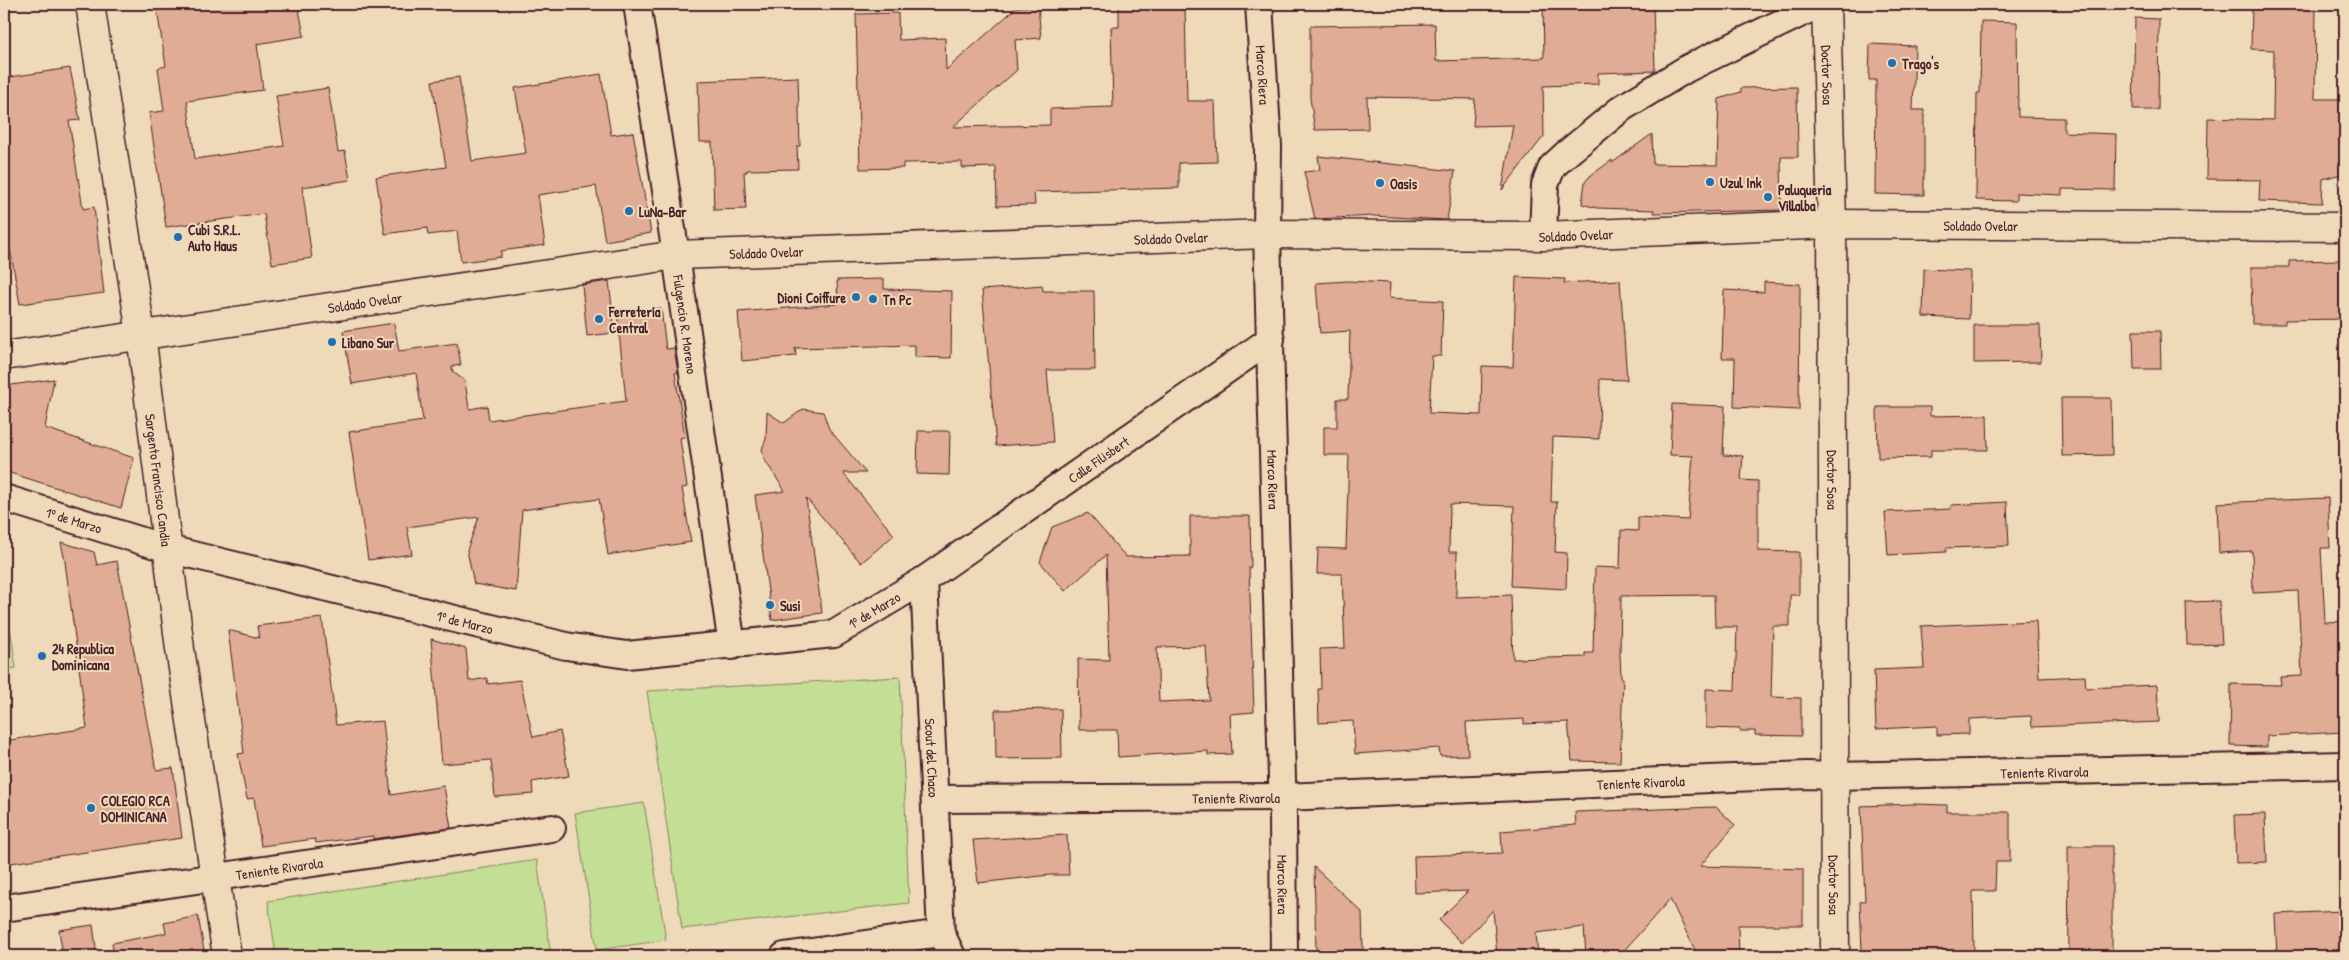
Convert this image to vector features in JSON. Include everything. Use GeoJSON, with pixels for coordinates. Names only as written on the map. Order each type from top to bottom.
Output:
{"type":"FeatureCollection","features":[{"type":"Feature","properties":{"kind":"main road","name":"Sargento Francisco Candia"},"geometry":{"type":"LineString","coordinates":[[90,4],[141,334],[180,649],[227,956]]}},
{"type":"Feature","properties":{"kind":"main road","name":"Doctor Sosa"},"geometry":{"type":"LineString","coordinates":[[1826,4],[1832,224],[1835,956]]}},
{"type":"Feature","properties":{"kind":"main road","name":"Soldado Ovelar"},"geometry":{"type":"LineString","coordinates":[[4,356],[676,254],[1267,234],[1544,236],[1832,224],[2345,227]]}},
{"type":"Feature","properties":{"kind":"street","name":"Fulgencio R. Moreno"},"geometry":{"type":"LineString","coordinates":[[637,4],[676,254],[732,646]]}},
{"type":"Feature","properties":{"kind":"street","name":"Marco Riera"},"geometry":{"type":"LineString","coordinates":[[1259,4],[1268,146],[1267,234],[1283,797],[1284,956]]}},
{"type":"Feature","properties":{"kind":"street"},"geometry":{"type":"LineString","coordinates":[[1544,236],[1545,185],[1552,167],[1566,154],[1622,108],[1688,68],[1820,4]]}},
{"type":"Feature","properties":{"kind":"street","name":"Calle Filisbert"},"geometry":{"type":"LineString","coordinates":[[924,580],[1271,339]]}},
{"type":"Feature","properties":{"kind":"street","name":"1º de Marzo"},"geometry":{"type":"LineString","coordinates":[[4,498],[168,549],[566,646],[627,656],[834,634],[924,580]]}},
{"type":"Feature","properties":{"kind":"street","name":"Scout del Chaco"},"geometry":{"type":"LineString","coordinates":[[924,580],[941,933]]}},
{"type":"Feature","properties":{"kind":"street","name":"Teniente Rivarola"},"geometry":{"type":"LineString","coordinates":[[935,799],[1283,797],[1806,775],[1834,776],[2345,765]]}},
{"type":"Feature","properties":{"kind":"street","name":"Teniente Rivarola"},"geometry":{"type":"LineString","coordinates":[[4,908],[552,828]]}},
{"type":"Feature","properties":{"kind":"street"},"geometry":{"type":"LineString","coordinates":[[789,956],[941,933],[952,956]]}},
{"type":"Feature","properties":{"kind":"green space"},"geometry":{"type":"Polygon","coordinates":[[[4,586],[16,668],[4,670],[4,586]]]}},
{"type":"Feature","properties":{"kind":"green space"},"geometry":{"type":"Polygon","coordinates":[[[900,677],[909,903],[682,929],[647,691],[900,677]]]}},
{"type":"Feature","properties":{"kind":"green space"},"geometry":{"type":"Polygon","coordinates":[[[644,803],[666,940],[597,950],[575,813],[644,803]]]}},
{"type":"Feature","properties":{"kind":"green space"},"geometry":{"type":"Polygon","coordinates":[[[537,860],[551,956],[276,956],[268,901],[537,860]]]}},
{"type":"Feature","properties":{"kind":"building"},"geometry":{"type":"Polygon","coordinates":[[[156,4],[298,4],[304,36],[257,44],[263,90],[187,101],[195,159],[284,146],[276,96],[328,88],[338,152],[345,151],[350,180],[302,187],[312,258],[272,264],[264,214],[166,227],[149,113],[164,111],[158,68],[166,66],[156,4]]]}},
{"type":"Feature","properties":{"kind":"building"},"geometry":{"type":"Polygon","coordinates":[[[1119,4],[1185,4],[1187,101],[1215,101],[1217,162],[1179,163],[1179,188],[1034,192],[1035,205],[997,206],[996,167],[962,168],[962,162],[903,163],[903,168],[860,169],[856,14],[898,13],[899,40],[945,38],[946,70],[1017,7],[1038,6],[1041,38],[1015,40],[1017,70],[953,127],[1050,125],[1050,109],[1113,107],[1111,27],[1119,27],[1119,4]]]}},
{"type":"Feature","properties":{"kind":"building"},"geometry":{"type":"Polygon","coordinates":[[[1543,4],[1653,4],[1655,71],[1598,73],[1598,84],[1543,86],[1544,136],[1502,190],[1513,125],[1473,126],[1475,99],[1367,97],[1368,129],[1315,130],[1310,98],[1310,26],[1435,24],[1436,61],[1544,58],[1543,4]]]}},
{"type":"Feature","properties":{"kind":"building"},"geometry":{"type":"Polygon","coordinates":[[[2252,4],[2316,5],[2315,99],[2345,99],[2345,173],[2323,179],[2322,203],[2259,201],[2260,180],[2207,179],[2208,118],[2273,120],[2274,50],[2251,49],[2252,4]]]}},
{"type":"Feature","properties":{"kind":"building"},"geometry":{"type":"Polygon","coordinates":[[[2135,18],[2159,19],[2158,110],[2133,110],[2135,18]]]}},
{"type":"Feature","properties":{"kind":"building"},"geometry":{"type":"Polygon","coordinates":[[[1981,21],[2017,22],[2018,117],[2064,118],[2064,132],[2116,134],[2115,190],[2062,189],[2062,195],[2016,193],[2016,201],[1976,200],[1977,93],[1980,93],[1981,21]]]}},
{"type":"Feature","properties":{"kind":"building"},"geometry":{"type":"Polygon","coordinates":[[[1870,44],[1915,46],[1913,110],[1924,110],[1924,195],[1875,194],[1876,80],[1869,80],[1870,44]]]}},
{"type":"Feature","properties":{"kind":"building"},"geometry":{"type":"Polygon","coordinates":[[[70,68],[80,120],[69,121],[83,209],[94,207],[104,293],[20,304],[4,216],[4,78],[70,68]]]}},
{"type":"Feature","properties":{"kind":"building"},"geometry":{"type":"Polygon","coordinates":[[[601,74],[611,135],[633,132],[651,233],[605,241],[596,186],[538,195],[545,245],[501,251],[501,257],[461,262],[457,231],[428,235],[427,228],[385,234],[376,177],[446,167],[432,81],[459,77],[472,161],[526,153],[515,88],[601,74]]]}},
{"type":"Feature","properties":{"kind":"building"},"geometry":{"type":"Polygon","coordinates":[[[798,77],[800,146],[797,146],[798,169],[747,170],[747,172],[744,172],[746,209],[714,210],[712,142],[700,142],[698,81],[798,77]]]}},
{"type":"Feature","properties":{"kind":"building"},"geometry":{"type":"Polygon","coordinates":[[[1797,87],[1798,157],[1781,157],[1782,210],[1654,213],[1654,210],[1597,208],[1582,204],[1585,182],[1590,176],[1612,160],[1612,163],[1652,134],[1653,164],[1717,165],[1719,99],[1741,92],[1741,88],[1797,87]]]}},
{"type":"Feature","properties":{"kind":"building","name":"Oasis"},"geometry":{"type":"Polygon","coordinates":[[[1318,156],[1455,171],[1447,220],[1374,216],[1315,219],[1304,172],[1320,170],[1318,156]]]}},
{"type":"Feature","properties":{"kind":"building"},"geometry":{"type":"Polygon","coordinates":[[[2345,260],[2345,319],[2285,320],[2285,324],[2252,324],[2251,267],[2289,267],[2289,261],[2345,260]]]}},
{"type":"Feature","properties":{"kind":"building"},"geometry":{"type":"Polygon","coordinates":[[[1924,269],[1970,271],[1969,319],[1923,317],[1924,269]]]}},
{"type":"Feature","properties":{"kind":"building"},"geometry":{"type":"Polygon","coordinates":[[[1516,277],[1565,279],[1564,283],[1620,280],[1627,380],[1600,379],[1599,439],[1553,437],[1551,502],[1557,502],[1555,552],[1567,553],[1566,589],[1511,586],[1514,506],[1450,504],[1449,552],[1457,552],[1456,597],[1511,595],[1513,659],[1585,657],[1585,653],[1593,653],[1595,567],[1620,568],[1621,530],[1638,531],[1638,517],[1688,520],[1693,456],[1670,455],[1672,404],[1725,406],[1723,455],[1743,456],[1741,480],[1758,481],[1758,551],[1799,552],[1799,595],[1790,595],[1790,626],[1773,626],[1771,697],[1801,698],[1801,736],[1755,735],[1755,731],[1706,728],[1706,689],[1735,690],[1737,627],[1715,627],[1714,595],[1621,596],[1620,654],[1621,678],[1623,678],[1620,762],[1572,761],[1568,722],[1524,724],[1524,719],[1466,722],[1468,755],[1440,756],[1439,748],[1355,754],[1353,721],[1319,723],[1318,689],[1321,689],[1320,649],[1345,648],[1342,574],[1317,574],[1318,548],[1346,549],[1349,455],[1324,455],[1324,427],[1337,427],[1337,399],[1348,399],[1350,331],[1320,333],[1316,283],[1348,281],[1390,283],[1389,298],[1443,301],[1441,356],[1432,356],[1429,413],[1481,415],[1482,366],[1513,367],[1516,277]]]}},
{"type":"Feature","properties":{"kind":"building"},"geometry":{"type":"Polygon","coordinates":[[[884,279],[884,289],[952,291],[951,358],[915,357],[915,345],[795,348],[796,356],[742,361],[738,312],[838,304],[837,280],[884,279]]]}},
{"type":"Feature","properties":{"kind":"building","name":"Ferretería Central"},"geometry":{"type":"Polygon","coordinates":[[[609,281],[615,333],[587,336],[582,285],[609,281]]]}},
{"type":"Feature","properties":{"kind":"building"},"geometry":{"type":"Polygon","coordinates":[[[1764,282],[1800,284],[1799,410],[1734,407],[1735,358],[1722,358],[1724,290],[1764,292],[1764,282]]]}},
{"type":"Feature","properties":{"kind":"building"},"geometry":{"type":"Polygon","coordinates":[[[1042,285],[1043,291],[1094,291],[1095,370],[1047,370],[1053,442],[996,446],[982,290],[1042,285]]]}},
{"type":"Feature","properties":{"kind":"building"},"geometry":{"type":"Polygon","coordinates":[[[661,308],[666,349],[674,348],[678,372],[675,373],[685,437],[680,438],[687,487],[682,488],[691,542],[608,555],[599,499],[522,510],[516,591],[474,584],[467,550],[479,517],[407,527],[412,554],[368,560],[349,432],[423,421],[416,373],[352,384],[343,331],[394,323],[399,351],[457,343],[461,365],[452,366],[453,372],[465,381],[469,409],[487,406],[489,420],[626,401],[617,312],[661,308]]]}},
{"type":"Feature","properties":{"kind":"building"},"geometry":{"type":"Polygon","coordinates":[[[1974,325],[2040,325],[2041,362],[1974,363],[1974,325]]]}},
{"type":"Feature","properties":{"kind":"building"},"geometry":{"type":"Polygon","coordinates":[[[2133,331],[2160,331],[2161,369],[2134,369],[2133,331]]]}},
{"type":"Feature","properties":{"kind":"building"},"geometry":{"type":"Polygon","coordinates":[[[54,379],[45,428],[134,458],[121,508],[4,471],[4,386],[54,379]]]}},
{"type":"Feature","properties":{"kind":"building"},"geometry":{"type":"Polygon","coordinates":[[[2061,398],[2111,398],[2112,455],[2062,456],[2061,398]]]}},
{"type":"Feature","properties":{"kind":"building"},"geometry":{"type":"Polygon","coordinates":[[[1877,407],[1930,407],[1930,416],[1987,415],[1988,450],[1931,450],[1931,457],[1878,458],[1877,407]]]}},
{"type":"Feature","properties":{"kind":"building"},"geometry":{"type":"Polygon","coordinates":[[[803,409],[823,412],[829,429],[866,473],[843,473],[894,535],[861,563],[806,498],[822,613],[772,620],[755,495],[785,491],[764,459],[762,449],[766,439],[767,412],[784,423],[803,409]]]}},
{"type":"Feature","properties":{"kind":"building"},"geometry":{"type":"Polygon","coordinates":[[[918,431],[950,431],[949,475],[917,474],[918,431]]]}},
{"type":"Feature","properties":{"kind":"building"},"geometry":{"type":"Polygon","coordinates":[[[2328,498],[2330,548],[2321,548],[2325,622],[2345,621],[2345,732],[2267,736],[2267,747],[2230,746],[2231,684],[2281,685],[2280,677],[2302,676],[2298,591],[2253,593],[2252,551],[2219,553],[2217,503],[2328,498]]]}},
{"type":"Feature","properties":{"kind":"building"},"geometry":{"type":"Polygon","coordinates":[[[2007,502],[2009,546],[1946,548],[1946,552],[1888,555],[1885,512],[1951,509],[1951,505],[2007,502]]]}},
{"type":"Feature","properties":{"kind":"building"},"geometry":{"type":"Polygon","coordinates":[[[1088,513],[1126,557],[1190,556],[1190,516],[1250,516],[1251,567],[1249,567],[1254,712],[1230,714],[1232,754],[1208,755],[1208,751],[1118,757],[1117,730],[1079,730],[1078,659],[1109,660],[1106,555],[1065,591],[1040,562],[1052,527],[1088,513]],[[1206,646],[1157,647],[1159,702],[1209,700],[1206,646]]]}},
{"type":"Feature","properties":{"kind":"building"},"geometry":{"type":"Polygon","coordinates":[[[61,542],[94,552],[97,565],[117,561],[156,770],[173,768],[182,838],[4,864],[4,741],[87,728],[61,542]]]}},
{"type":"Feature","properties":{"kind":"building"},"geometry":{"type":"Polygon","coordinates":[[[2219,601],[2222,644],[2187,645],[2186,602],[2219,601]]]}},
{"type":"Feature","properties":{"kind":"building"},"geometry":{"type":"Polygon","coordinates":[[[322,618],[336,725],[383,721],[391,795],[444,786],[451,828],[373,839],[373,836],[316,843],[315,839],[261,846],[254,798],[247,799],[238,754],[244,753],[228,630],[259,638],[257,626],[322,618]]]}},
{"type":"Feature","properties":{"kind":"building"},"geometry":{"type":"Polygon","coordinates":[[[2036,621],[2039,678],[2085,676],[2086,688],[2157,685],[2159,722],[2032,727],[2031,716],[1969,719],[1969,734],[1937,735],[1937,726],[1876,729],[1874,670],[1924,668],[1921,626],[2036,621]]]}},
{"type":"Feature","properties":{"kind":"building"},"geometry":{"type":"Polygon","coordinates":[[[431,639],[466,649],[469,681],[487,678],[488,684],[520,680],[533,737],[560,731],[569,776],[532,782],[533,794],[495,797],[491,760],[442,764],[431,639]]]}},
{"type":"Feature","properties":{"kind":"building"},"geometry":{"type":"Polygon","coordinates":[[[1061,709],[1062,758],[996,759],[995,710],[1061,709]]]}},
{"type":"Feature","properties":{"kind":"building"},"geometry":{"type":"Polygon","coordinates":[[[1947,805],[1947,812],[2010,812],[2010,862],[1996,862],[1995,891],[1973,891],[1974,952],[1941,952],[1941,956],[1879,956],[1878,951],[1862,952],[1860,902],[1865,901],[1861,806],[1947,805]]]}},
{"type":"Feature","properties":{"kind":"building"},"geometry":{"type":"Polygon","coordinates":[[[1716,807],[1735,825],[1700,866],[1803,869],[1803,925],[1738,925],[1739,956],[1698,956],[1670,899],[1619,956],[1586,956],[1584,927],[1536,933],[1538,956],[1497,956],[1493,910],[1462,943],[1439,920],[1468,891],[1415,893],[1414,856],[1502,853],[1501,831],[1576,825],[1575,812],[1716,807]]]}},
{"type":"Feature","properties":{"kind":"building"},"geometry":{"type":"Polygon","coordinates":[[[2265,814],[2267,862],[2236,863],[2234,815],[2265,814]]]}},
{"type":"Feature","properties":{"kind":"building"},"geometry":{"type":"Polygon","coordinates":[[[1067,835],[1069,875],[1050,875],[978,883],[973,840],[1067,835]]]}},
{"type":"Feature","properties":{"kind":"building"},"geometry":{"type":"Polygon","coordinates":[[[2068,846],[2112,846],[2112,956],[2069,956],[2068,846]]]}},
{"type":"Feature","properties":{"kind":"building"},"geometry":{"type":"Polygon","coordinates":[[[1314,867],[1362,912],[1363,950],[1316,950],[1314,867]]]}},
{"type":"Feature","properties":{"kind":"building"},"geometry":{"type":"Polygon","coordinates":[[[2344,911],[2345,956],[2277,956],[2275,914],[2344,911]]]}},
{"type":"Feature","properties":{"kind":"building"},"geometry":{"type":"Polygon","coordinates":[[[198,916],[205,956],[114,956],[112,943],[166,933],[164,923],[198,916]]]}},
{"type":"Feature","properties":{"kind":"building"},"geometry":{"type":"Polygon","coordinates":[[[93,925],[97,956],[63,956],[59,930],[93,925]]]}},
{"type":"Feature","properties":{"kind":"place","name":"Trago's"},"geometry":{"type":"Point","coordinates":[1892,63]}},
{"type":"Feature","properties":{"kind":"place","name":"Uzul Ink"},"geometry":{"type":"Point","coordinates":[1710,182]}},
{"type":"Feature","properties":{"kind":"place","name":"Oasis"},"geometry":{"type":"Point","coordinates":[1380,183]}},
{"type":"Feature","properties":{"kind":"place","name":"Paluqueria Villalba"},"geometry":{"type":"Point","coordinates":[1768,197]}},
{"type":"Feature","properties":{"kind":"place","name":"LuNa-Bar"},"geometry":{"type":"Point","coordinates":[629,211]}},
{"type":"Feature","properties":{"kind":"place","name":"Cubi S.R.L. Auto Haus"},"geometry":{"type":"Point","coordinates":[178,237]}},
{"type":"Feature","properties":{"kind":"place","name":"Dioni Coiffure"},"geometry":{"type":"Point","coordinates":[856,297]}},
{"type":"Feature","properties":{"kind":"place","name":"Tn Pc"},"geometry":{"type":"Point","coordinates":[873,299]}},
{"type":"Feature","properties":{"kind":"place","name":"Ferretería Central"},"geometry":{"type":"Point","coordinates":[599,319]}},
{"type":"Feature","properties":{"kind":"place","name":"Libano Sur"},"geometry":{"type":"Point","coordinates":[332,342]}},
{"type":"Feature","properties":{"kind":"place","name":"Susi"},"geometry":{"type":"Point","coordinates":[770,605]}},
{"type":"Feature","properties":{"kind":"place","name":"24 Republica Dominicana"},"geometry":{"type":"Point","coordinates":[42,656]}},
{"type":"Feature","properties":{"kind":"place","name":"COLEGIO RCA DOMINICANA"},"geometry":{"type":"Point","coordinates":[91,808]}}]}
